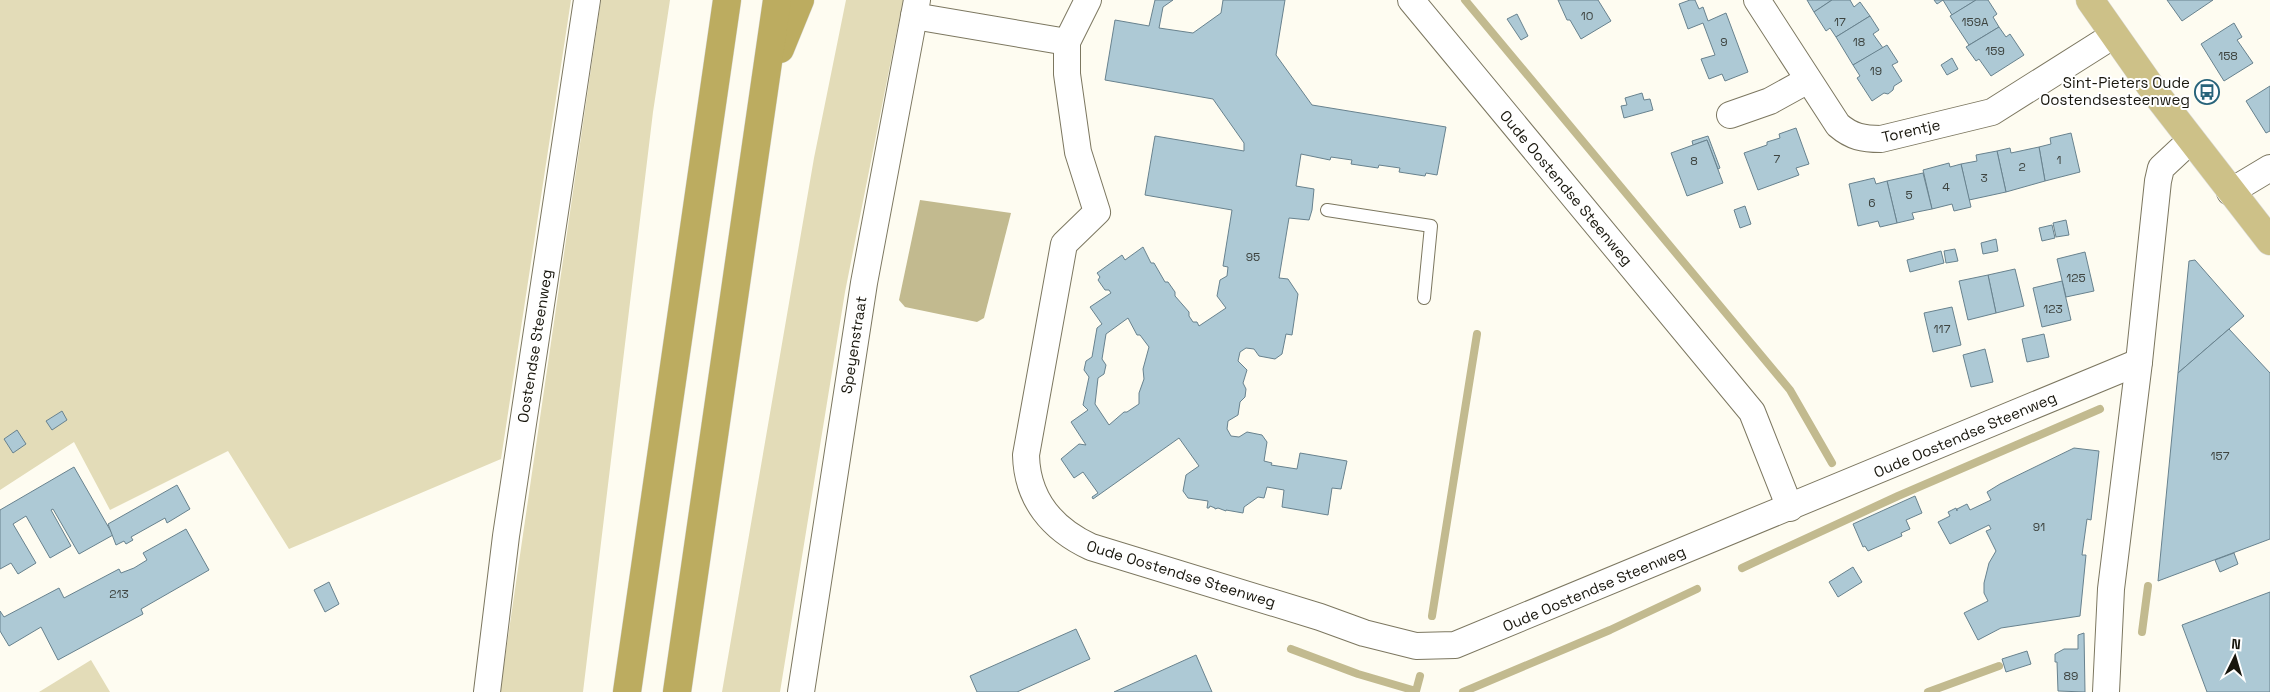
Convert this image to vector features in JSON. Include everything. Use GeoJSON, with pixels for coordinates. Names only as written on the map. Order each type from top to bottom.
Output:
{"type":"FeatureCollection","features":[{"type":"Feature","properties":{"kind":"highway"},"geometry":{"type":"LineString","coordinates":[[627,692],[727,0]]}},
{"type":"Feature","properties":{"kind":"highway"},"geometry":{"type":"LineString","coordinates":[[677,692],[777,0]]}},
{"type":"Feature","properties":{"kind":"highway"},"geometry":{"type":"LineString","coordinates":[[764,90],[800,0]]}},
{"type":"Feature","properties":{"kind":"main road"},"geometry":{"type":"LineString","coordinates":[[2090,0],[2191,140],[2270,241]]}},
{"type":"Feature","properties":{"kind":"street","name":"Oostendse Steenweg"},"geometry":{"type":"LineString","coordinates":[[487,692],[506,536],[587,0]]}},
{"type":"Feature","properties":{"kind":"street","name":"Oude Oostendse Steenweg"},"geometry":{"type":"LineString","coordinates":[[1088,0],[1068,42],[1067,74],[1078,152],[1097,212],[1064,244],[1026,455],[1026,472],[1038,502],[1051,519],[1074,539],[1091,547],[1310,614],[1364,633],[1416,646],[1455,646],[2139,362]]}},
{"type":"Feature","properties":{"kind":"street","name":"Oude Oostendse Steenweg"},"geometry":{"type":"LineString","coordinates":[[1411,0],[1752,412],[1790,508]]}},
{"type":"Feature","properties":{"kind":"street","name":"Torentje"},"geometry":{"type":"LineString","coordinates":[[1757,0],[1838,125],[1850,135],[1863,139],[1881,139],[1992,112],[2114,35]]}},
{"type":"Feature","properties":{"kind":"street"},"geometry":{"type":"LineString","coordinates":[[916,8],[1068,42]]}},
{"type":"Feature","properties":{"kind":"street","name":"Speyenstraat"},"geometry":{"type":"LineString","coordinates":[[801,692],[864,282],[916,8]]}},
{"type":"Feature","properties":{"kind":"street"},"geometry":{"type":"LineString","coordinates":[[1730,115],[1770,101],[1808,80]]}},
{"type":"Feature","properties":{"kind":"street"},"geometry":{"type":"LineString","coordinates":[[2106,692],[2111,589],[2139,362],[2158,181],[2161,168],[2191,140]]}},
{"type":"Feature","properties":{"kind":"street"},"geometry":{"type":"LineString","coordinates":[[2230,192],[2270,168]]}},
{"type":"Feature","properties":{"kind":"lane"},"geometry":{"type":"LineString","coordinates":[[1327,210],[1431,226],[1424,298]]}},
{"type":"Feature","properties":{"kind":"shaded area"},"geometry":{"type":"Polygon","coordinates":[[[0,0],[571,0],[501,459],[289,549],[228,451],[110,510],[74,442],[0,490],[0,0]]]}},
{"type":"Feature","properties":{"kind":"shaded area"},"geometry":{"type":"Polygon","coordinates":[[[601,0],[670,0],[653,112],[583,692],[500,692],[601,0]]]}},
{"type":"Feature","properties":{"kind":"shaded area"},"geometry":{"type":"Polygon","coordinates":[[[846,0],[903,0],[845,292],[780,692],[722,692],[814,158],[846,0]]]}},
{"type":"Feature","properties":{"kind":"shaded area"},"geometry":{"type":"Polygon","coordinates":[[[920,200],[1011,213],[984,318],[977,322],[905,307],[899,300],[920,200]]]}},
{"type":"Feature","properties":{"kind":"shaded area"},"geometry":{"type":"Polygon","coordinates":[[[91,660],[110,692],[39,692],[91,660]]]}},
{"type":"Feature","properties":{"kind":"building"},"geometry":{"type":"Polygon","coordinates":[[[1155,0],[1173,0],[1163,7],[1159,28],[1193,33],[1221,13],[1223,0],[1285,0],[1276,55],[1312,105],[1446,127],[1437,175],[1426,173],[1425,176],[1399,172],[1400,168],[1379,165],[1378,168],[1351,164],[1352,160],[1331,157],[1330,160],[1301,154],[1296,186],[1314,189],[1312,210],[1309,220],[1289,218],[1279,278],[1288,279],[1298,294],[1292,335],[1286,334],[1282,354],[1275,359],[1259,356],[1254,349],[1246,348],[1240,352],[1238,361],[1247,370],[1243,383],[1246,389],[1245,397],[1240,402],[1238,415],[1228,421],[1227,429],[1231,436],[1239,437],[1247,432],[1262,435],[1267,442],[1264,461],[1272,463],[1271,465],[1297,469],[1300,453],[1347,461],[1341,489],[1332,488],[1328,515],[1282,507],[1284,490],[1267,487],[1264,498],[1258,497],[1244,507],[1243,513],[1215,509],[1210,506],[1207,508],[1208,501],[1188,498],[1183,491],[1186,475],[1199,466],[1179,438],[1093,499],[1092,497],[1098,493],[1083,472],[1074,478],[1061,459],[1079,444],[1086,445],[1071,422],[1088,410],[1083,405],[1089,377],[1084,370],[1086,361],[1092,357],[1097,328],[1102,324],[1090,307],[1111,293],[1109,290],[1105,290],[1098,280],[1100,277],[1097,273],[1122,255],[1125,260],[1143,247],[1151,263],[1154,263],[1165,282],[1168,282],[1175,292],[1175,296],[1189,312],[1193,322],[1197,322],[1199,326],[1226,308],[1217,296],[1220,280],[1227,276],[1228,267],[1223,266],[1232,210],[1145,195],[1155,136],[1244,151],[1244,143],[1213,99],[1105,80],[1115,20],[1149,26],[1155,0]],[[1128,318],[1106,334],[1102,359],[1106,365],[1104,374],[1098,378],[1095,404],[1109,425],[1124,412],[1139,404],[1139,393],[1144,379],[1143,369],[1149,347],[1140,335],[1137,335],[1128,318]]]}},
{"type":"Feature","properties":{"kind":"building"},"geometry":{"type":"Polygon","coordinates":[[[1558,0],[1598,0],[1611,21],[1581,39],[1570,20],[1567,20],[1558,0]]]}},
{"type":"Feature","properties":{"kind":"building"},"geometry":{"type":"Polygon","coordinates":[[[1695,0],[1699,9],[1703,7],[1708,21],[1726,13],[1748,72],[1725,81],[1722,74],[1709,79],[1701,59],[1715,55],[1703,23],[1688,29],[1679,4],[1695,0]]]}},
{"type":"Feature","properties":{"kind":"building"},"geometry":{"type":"Polygon","coordinates":[[[1807,0],[1832,0],[1814,12],[1807,0]]]}},
{"type":"Feature","properties":{"kind":"building"},"geometry":{"type":"Polygon","coordinates":[[[1832,0],[1850,0],[1854,7],[1860,2],[1870,16],[1836,37],[1830,28],[1826,31],[1814,12],[1832,0]]]}},
{"type":"Feature","properties":{"kind":"building"},"geometry":{"type":"Polygon","coordinates":[[[1934,0],[1943,0],[1937,4],[1934,0]]]}},
{"type":"Feature","properties":{"kind":"building"},"geometry":{"type":"Polygon","coordinates":[[[1943,0],[1976,0],[1952,15],[1943,0]]]}},
{"type":"Feature","properties":{"kind":"building"},"geometry":{"type":"Polygon","coordinates":[[[1976,0],[1988,0],[1997,14],[1993,17],[1999,27],[1969,45],[1950,16],[1976,0]]]}},
{"type":"Feature","properties":{"kind":"building"},"geometry":{"type":"Polygon","coordinates":[[[2167,0],[2213,0],[2182,21],[2167,0]]]}},
{"type":"Feature","properties":{"kind":"building"},"geometry":{"type":"Polygon","coordinates":[[[1517,14],[1528,36],[1521,40],[1507,19],[1517,14]]]}},
{"type":"Feature","properties":{"kind":"building"},"geometry":{"type":"Polygon","coordinates":[[[1870,16],[1879,30],[1873,34],[1883,48],[1853,65],[1836,37],[1870,16]]]}},
{"type":"Feature","properties":{"kind":"building"},"geometry":{"type":"Polygon","coordinates":[[[2234,23],[2242,37],[2237,40],[2253,63],[2224,81],[2201,44],[2234,23]]]}},
{"type":"Feature","properties":{"kind":"building"},"geometry":{"type":"Polygon","coordinates":[[[1999,27],[2006,37],[2010,34],[2024,55],[1991,76],[1979,59],[1976,61],[1966,47],[1999,27]]]}},
{"type":"Feature","properties":{"kind":"building"},"geometry":{"type":"Polygon","coordinates":[[[1887,45],[1898,62],[1892,65],[1902,81],[1894,86],[1893,90],[1888,94],[1884,93],[1872,101],[1857,78],[1860,76],[1853,65],[1887,45]]]}},
{"type":"Feature","properties":{"kind":"building"},"geometry":{"type":"Polygon","coordinates":[[[1952,58],[1958,69],[1947,75],[1941,65],[1952,58]]]}},
{"type":"Feature","properties":{"kind":"building"},"geometry":{"type":"Polygon","coordinates":[[[2270,86],[2270,131],[2266,133],[2246,101],[2270,86]]]}},
{"type":"Feature","properties":{"kind":"building"},"geometry":{"type":"Polygon","coordinates":[[[1642,93],[1644,100],[1650,99],[1653,110],[1624,118],[1621,106],[1627,105],[1625,98],[1642,93]]]}},
{"type":"Feature","properties":{"kind":"building"},"geometry":{"type":"Polygon","coordinates":[[[1796,128],[1809,164],[1796,168],[1799,175],[1758,190],[1744,153],[1767,145],[1767,142],[1780,138],[1779,134],[1796,128]]]}},
{"type":"Feature","properties":{"kind":"building"},"geometry":{"type":"Polygon","coordinates":[[[2071,133],[2080,172],[2045,181],[2039,147],[2051,144],[2050,138],[2071,133]]]}},
{"type":"Feature","properties":{"kind":"building"},"geometry":{"type":"Polygon","coordinates":[[[1708,136],[1720,168],[1718,169],[1707,140],[1693,145],[1692,141],[1708,136]]]}},
{"type":"Feature","properties":{"kind":"building"},"geometry":{"type":"Polygon","coordinates":[[[1707,140],[1723,183],[1687,196],[1671,153],[1707,140]]]}},
{"type":"Feature","properties":{"kind":"building"},"geometry":{"type":"Polygon","coordinates":[[[2039,147],[2045,181],[2006,192],[1997,151],[2010,148],[2011,153],[2039,147]]]}},
{"type":"Feature","properties":{"kind":"building"},"geometry":{"type":"Polygon","coordinates":[[[1997,151],[2006,192],[1969,200],[1961,164],[1977,161],[1976,155],[1997,151]]]}},
{"type":"Feature","properties":{"kind":"building"},"geometry":{"type":"Polygon","coordinates":[[[1949,163],[1950,167],[1961,164],[1971,207],[1954,211],[1952,204],[1932,209],[1923,170],[1949,163]]]}},
{"type":"Feature","properties":{"kind":"building"},"geometry":{"type":"Polygon","coordinates":[[[1923,173],[1932,209],[1912,213],[1914,219],[1897,223],[1887,181],[1923,173]]]}},
{"type":"Feature","properties":{"kind":"building"},"geometry":{"type":"Polygon","coordinates":[[[1874,178],[1876,184],[1887,181],[1897,223],[1880,227],[1878,221],[1858,226],[1849,184],[1874,178]]]}},
{"type":"Feature","properties":{"kind":"building"},"geometry":{"type":"Polygon","coordinates":[[[1745,206],[1751,224],[1740,228],[1734,210],[1745,206]]]}},
{"type":"Feature","properties":{"kind":"building"},"geometry":{"type":"Polygon","coordinates":[[[2066,220],[2069,235],[2056,237],[2053,223],[2066,220]]]}},
{"type":"Feature","properties":{"kind":"building"},"geometry":{"type":"Polygon","coordinates":[[[2052,225],[2055,238],[2042,241],[2039,228],[2052,225]]]}},
{"type":"Feature","properties":{"kind":"building"},"geometry":{"type":"Polygon","coordinates":[[[1996,239],[1998,251],[1983,254],[1981,243],[1996,239]]]}},
{"type":"Feature","properties":{"kind":"building"},"geometry":{"type":"Polygon","coordinates":[[[1955,249],[1958,261],[1946,263],[1944,251],[1955,249]]]}},
{"type":"Feature","properties":{"kind":"building"},"geometry":{"type":"Polygon","coordinates":[[[1941,251],[1944,263],[1910,272],[1907,260],[1941,251]]]}},
{"type":"Feature","properties":{"kind":"building"},"geometry":{"type":"Polygon","coordinates":[[[2085,252],[2094,291],[2066,297],[2057,259],[2085,252]]]}},
{"type":"Feature","properties":{"kind":"building"},"geometry":{"type":"Polygon","coordinates":[[[2195,260],[2244,316],[2178,373],[2189,261],[2195,260]]]}},
{"type":"Feature","properties":{"kind":"building"},"geometry":{"type":"Polygon","coordinates":[[[2015,269],[2024,306],[1996,313],[1988,275],[2015,269]]]}},
{"type":"Feature","properties":{"kind":"building"},"geometry":{"type":"Polygon","coordinates":[[[1988,275],[1996,313],[1968,320],[1959,281],[1988,275]]]}},
{"type":"Feature","properties":{"kind":"building"},"geometry":{"type":"Polygon","coordinates":[[[2062,281],[2071,320],[2042,327],[2033,288],[2062,281]]]}},
{"type":"Feature","properties":{"kind":"building"},"geometry":{"type":"Polygon","coordinates":[[[1952,307],[1961,345],[1933,352],[1924,313],[1952,307]]]}},
{"type":"Feature","properties":{"kind":"building"},"geometry":{"type":"Polygon","coordinates":[[[2229,329],[2270,373],[2270,539],[2158,581],[2178,373],[2229,329]]]}},
{"type":"Feature","properties":{"kind":"building"},"geometry":{"type":"Polygon","coordinates":[[[2044,334],[2049,357],[2027,362],[2022,339],[2044,334]]]}},
{"type":"Feature","properties":{"kind":"building"},"geometry":{"type":"Polygon","coordinates":[[[1985,349],[1993,382],[1971,387],[1963,355],[1985,349]]]}},
{"type":"Feature","properties":{"kind":"building"},"geometry":{"type":"Polygon","coordinates":[[[62,411],[67,420],[52,430],[46,421],[62,411]]]}},
{"type":"Feature","properties":{"kind":"building"},"geometry":{"type":"Polygon","coordinates":[[[17,430],[26,444],[13,453],[4,439],[17,430]]]}},
{"type":"Feature","properties":{"kind":"building"},"geometry":{"type":"Polygon","coordinates":[[[2074,448],[2099,451],[2091,520],[2087,519],[2082,555],[2086,555],[2080,616],[2001,628],[1978,640],[1964,613],[1988,601],[1984,593],[1984,583],[1989,563],[1996,551],[1986,531],[1991,529],[1989,525],[1950,544],[1938,522],[1950,516],[1948,512],[1956,508],[1957,511],[1957,509],[1967,504],[1970,510],[1991,500],[1987,492],[2074,448]]]}},
{"type":"Feature","properties":{"kind":"building"},"geometry":{"type":"Polygon","coordinates":[[[74,467],[113,535],[79,554],[53,509],[51,510],[71,546],[50,558],[26,516],[13,524],[36,563],[18,574],[11,563],[0,569],[0,510],[74,467]]]}},
{"type":"Feature","properties":{"kind":"building"},"geometry":{"type":"Polygon","coordinates":[[[177,485],[190,509],[167,523],[165,518],[131,537],[133,540],[126,544],[124,541],[116,545],[108,524],[177,485]]]}},
{"type":"Feature","properties":{"kind":"building"},"geometry":{"type":"Polygon","coordinates":[[[1915,496],[1922,513],[1906,520],[1910,529],[1901,533],[1902,536],[1868,551],[1865,546],[1863,547],[1853,524],[1915,496]]]}},
{"type":"Feature","properties":{"kind":"building"},"geometry":{"type":"Polygon","coordinates":[[[186,529],[209,570],[141,609],[143,614],[58,660],[41,627],[9,646],[0,631],[0,611],[4,617],[59,588],[64,598],[119,569],[121,573],[134,568],[147,560],[143,553],[186,529]]]}},
{"type":"Feature","properties":{"kind":"building"},"geometry":{"type":"Polygon","coordinates":[[[2234,553],[2238,564],[2220,572],[2215,560],[2234,553]]]}},
{"type":"Feature","properties":{"kind":"building"},"geometry":{"type":"Polygon","coordinates":[[[1853,567],[1862,582],[1838,597],[1829,582],[1853,567]]]}},
{"type":"Feature","properties":{"kind":"building"},"geometry":{"type":"Polygon","coordinates":[[[329,582],[339,604],[325,612],[314,590],[329,582]]]}},
{"type":"Feature","properties":{"kind":"building"},"geometry":{"type":"Polygon","coordinates":[[[2270,592],[2270,692],[2207,692],[2182,625],[2270,592]]]}},
{"type":"Feature","properties":{"kind":"building"},"geometry":{"type":"Polygon","coordinates":[[[1076,629],[1090,659],[1017,692],[977,692],[970,676],[1076,629]]]}},
{"type":"Feature","properties":{"kind":"building"},"geometry":{"type":"Polygon","coordinates":[[[2084,633],[2085,692],[2058,691],[2055,654],[2064,649],[2078,649],[2078,635],[2084,633]]]}},
{"type":"Feature","properties":{"kind":"building"},"geometry":{"type":"Polygon","coordinates":[[[2027,651],[2031,664],[2006,672],[2002,659],[2027,651]]]}},
{"type":"Feature","properties":{"kind":"building"},"geometry":{"type":"Polygon","coordinates":[[[1196,655],[1212,692],[1114,692],[1196,655]]]}},
{"type":"Feature","properties":{"kind":"waterway"},"geometry":{"type":"LineString","coordinates":[[1465,0],[1790,390],[1832,463]]}},
{"type":"Feature","properties":{"kind":"waterway"},"geometry":{"type":"LineString","coordinates":[[1432,616],[1477,334]]}},
{"type":"Feature","properties":{"kind":"waterway"},"geometry":{"type":"LineString","coordinates":[[1742,568],[1898,496],[2100,409]]}},
{"type":"Feature","properties":{"kind":"waterway"},"geometry":{"type":"LineString","coordinates":[[2142,632],[2148,586]]}},
{"type":"Feature","properties":{"kind":"waterway"},"geometry":{"type":"LineString","coordinates":[[1463,692],[1610,630],[1697,589]]}},
{"type":"Feature","properties":{"kind":"waterway"},"geometry":{"type":"LineString","coordinates":[[1291,649],[1358,674],[1416,691],[1420,676]]}},
{"type":"Feature","properties":{"kind":"waterway"},"geometry":{"type":"LineString","coordinates":[[1928,692],[1999,666]]}},
{"type":"Feature","properties":{"kind":"place","name":"Sint-Pieters Oude Oostendsesteenweg"},"geometry":{"type":"Point","coordinates":[2207,92]}}]}
